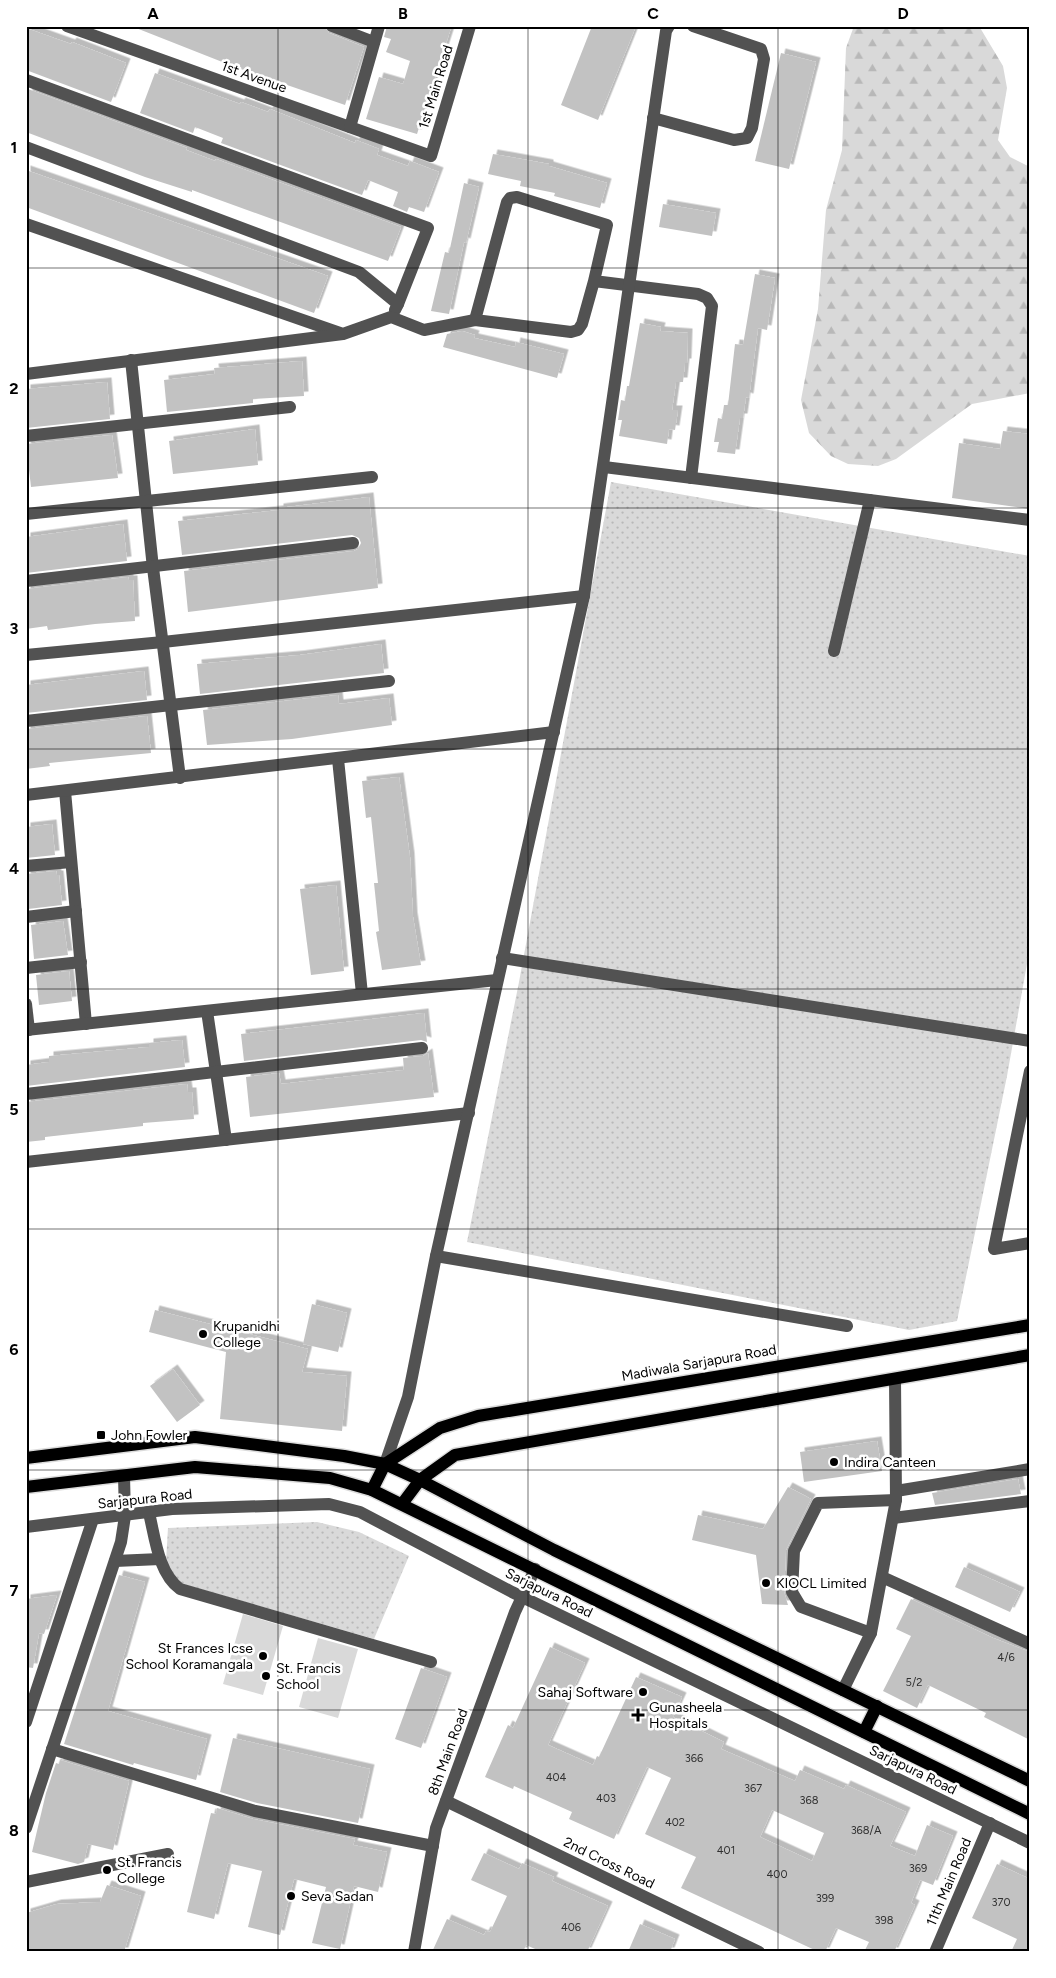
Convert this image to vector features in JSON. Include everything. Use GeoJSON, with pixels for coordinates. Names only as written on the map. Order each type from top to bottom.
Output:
{"type":"FeatureCollection","features":[{"type":"Feature","properties":{"kind":"main road","name":"Madiwala Sarjapura Road"},"geometry":{"type":"LineString","coordinates":[[385,1464],[440,1428],[478,1416],[1030,1325]]}},
{"type":"Feature","properties":{"kind":"main road"},"geometry":{"type":"LineString","coordinates":[[402,1504],[420,1480],[455,1455],[1030,1355]]}},
{"type":"Feature","properties":{"kind":"main road"},"geometry":{"type":"LineString","coordinates":[[26,1458],[195,1437],[344,1456],[385,1464],[420,1480],[554,1550],[1030,1781]]}},
{"type":"Feature","properties":{"kind":"main road"},"geometry":{"type":"LineString","coordinates":[[372,1490],[385,1464]]}},
{"type":"Feature","properties":{"kind":"main road","name":"Sarjapura Road"},"geometry":{"type":"LineString","coordinates":[[26,1487],[195,1468],[330,1478],[372,1490],[1030,1814]]}},
{"type":"Feature","properties":{"kind":"main road"},"geometry":{"type":"LineString","coordinates":[[864,1732],[877,1706]]}},
{"type":"Feature","properties":{"kind":"street","name":"1st Avenue"},"geometry":{"type":"LineString","coordinates":[[67,26],[431,156]]}},
{"type":"Feature","properties":{"kind":"street"},"geometry":{"type":"LineString","coordinates":[[332,26],[374,42]]}},
{"type":"Feature","properties":{"kind":"street"},"geometry":{"type":"LineString","coordinates":[[350,127],[379,26]]}},
{"type":"Feature","properties":{"kind":"street","name":"1st Main Road"},"geometry":{"type":"LineString","coordinates":[[431,156],[470,26]]}},
{"type":"Feature","properties":{"kind":"street"},"geometry":{"type":"LineString","coordinates":[[385,1464],[408,1397],[436,1256],[584,596],[666,31],[669,26]]}},
{"type":"Feature","properties":{"kind":"street"},"geometry":{"type":"LineString","coordinates":[[654,118],[734,140],[747,138],[752,128],[764,59],[761,49],[692,26]]}},
{"type":"Feature","properties":{"kind":"street"},"geometry":{"type":"LineString","coordinates":[[26,80],[428,228],[391,317]]}},
{"type":"Feature","properties":{"kind":"street"},"geometry":{"type":"LineString","coordinates":[[26,147],[359,272],[398,304]]}},
{"type":"Feature","properties":{"kind":"street"},"geometry":{"type":"LineString","coordinates":[[26,374],[343,334],[391,317],[424,330],[475,320],[571,332],[578,330],[582,324],[608,225],[517,197],[510,198],[507,202],[475,320]]}},
{"type":"Feature","properties":{"kind":"street"},"geometry":{"type":"LineString","coordinates":[[26,224],[343,334]]}},
{"type":"Feature","properties":{"kind":"street"},"geometry":{"type":"LineString","coordinates":[[594,281],[629,287],[698,294],[707,298],[712,306],[691,478]]}},
{"type":"Feature","properties":{"kind":"street"},"geometry":{"type":"LineString","coordinates":[[131,360],[153,568],[180,778]]}},
{"type":"Feature","properties":{"kind":"street"},"geometry":{"type":"LineString","coordinates":[[26,436],[290,407]]}},
{"type":"Feature","properties":{"kind":"street"},"geometry":{"type":"LineString","coordinates":[[604,467],[1030,520]]}},
{"type":"Feature","properties":{"kind":"street"},"geometry":{"type":"LineString","coordinates":[[26,514],[147,503],[372,477]]}},
{"type":"Feature","properties":{"kind":"street"},"geometry":{"type":"LineString","coordinates":[[834,650],[870,500]]}},
{"type":"Feature","properties":{"kind":"street"},"geometry":{"type":"LineString","coordinates":[[26,582],[353,543]]}},
{"type":"Feature","properties":{"kind":"street"},"geometry":{"type":"LineString","coordinates":[[26,655],[584,596]]}},
{"type":"Feature","properties":{"kind":"street"},"geometry":{"type":"LineString","coordinates":[[26,721],[388,681]]}},
{"type":"Feature","properties":{"kind":"street"},"geometry":{"type":"LineString","coordinates":[[26,795],[554,732]]}},
{"type":"Feature","properties":{"kind":"street"},"geometry":{"type":"LineString","coordinates":[[338,759],[362,994]]}},
{"type":"Feature","properties":{"kind":"street"},"geometry":{"type":"LineString","coordinates":[[65,791],[86,1024]]}},
{"type":"Feature","properties":{"kind":"street"},"geometry":{"type":"LineString","coordinates":[[26,866],[72,862]]}},
{"type":"Feature","properties":{"kind":"street"},"geometry":{"type":"LineString","coordinates":[[26,917],[76,912]]}},
{"type":"Feature","properties":{"kind":"street"},"geometry":{"type":"LineString","coordinates":[[502,958],[1030,1041]]}},
{"type":"Feature","properties":{"kind":"street"},"geometry":{"type":"LineString","coordinates":[[26,968],[81,962]]}},
{"type":"Feature","properties":{"kind":"street"},"geometry":{"type":"LineString","coordinates":[[26,1004],[28,1030],[497,980]]}},
{"type":"Feature","properties":{"kind":"street"},"geometry":{"type":"LineString","coordinates":[[207,1011],[226,1140]]}},
{"type":"Feature","properties":{"kind":"street"},"geometry":{"type":"LineString","coordinates":[[26,1094],[422,1048]]}},
{"type":"Feature","properties":{"kind":"street"},"geometry":{"type":"LineString","coordinates":[[1030,1071],[994,1249],[1030,1244]]}},
{"type":"Feature","properties":{"kind":"street"},"geometry":{"type":"LineString","coordinates":[[26,1162],[468,1113]]}},
{"type":"Feature","properties":{"kind":"street"},"geometry":{"type":"LineString","coordinates":[[436,1256],[847,1326]]}},
{"type":"Feature","properties":{"kind":"street"},"geometry":{"type":"LineString","coordinates":[[843,1690],[871,1633],[893,1518],[896,1496],[895,1378]]}},
{"type":"Feature","properties":{"kind":"street"},"geometry":{"type":"LineString","coordinates":[[871,1633],[801,1607],[792,1592],[794,1551],[818,1503],[896,1496],[1030,1469]]}},
{"type":"Feature","properties":{"kind":"street"},"geometry":{"type":"LineString","coordinates":[[26,1828],[121,1542],[125,1516],[124,1476]]}},
{"type":"Feature","properties":{"kind":"street"},"geometry":{"type":"LineString","coordinates":[[893,1518],[1030,1501]]}},
{"type":"Feature","properties":{"kind":"street","name":"Sarjapura Road"},"geometry":{"type":"LineString","coordinates":[[26,1527],[172,1510],[329,1504],[360,1512],[522,1597],[1030,1843]]}},
{"type":"Feature","properties":{"kind":"street"},"geometry":{"type":"LineString","coordinates":[[149,1513],[160,1559],[174,1584],[187,1592],[431,1662]]}},
{"type":"Feature","properties":{"kind":"street"},"geometry":{"type":"LineString","coordinates":[[26,1722],[93,1519]]}},
{"type":"Feature","properties":{"kind":"street"},"geometry":{"type":"LineString","coordinates":[[115,1560],[160,1559]]}},
{"type":"Feature","properties":{"kind":"street","name":"8th Main Road"},"geometry":{"type":"LineString","coordinates":[[414,1952],[436,1828],[522,1597],[535,1569]]}},
{"type":"Feature","properties":{"kind":"street"},"geometry":{"type":"LineString","coordinates":[[882,1577],[1030,1644]]}},
{"type":"Feature","properties":{"kind":"street"},"geometry":{"type":"LineString","coordinates":[[52,1749],[255,1812],[433,1846]]}},
{"type":"Feature","properties":{"kind":"street","name":"2nd Cross Road"},"geometry":{"type":"LineString","coordinates":[[446,1801],[759,1952]]}},
{"type":"Feature","properties":{"kind":"street","name":"11th Main Road"},"geometry":{"type":"LineString","coordinates":[[935,1952],[990,1823]]}},
{"type":"Feature","properties":{"kind":"street"},"geometry":{"type":"LineString","coordinates":[[26,1882],[168,1854]]}},
{"type":"Feature","properties":{"kind":"green space"},"geometry":{"type":"Polygon","coordinates":[[[854,26],[979,26],[1003,66],[1007,88],[998,140],[1010,157],[1030,167],[1030,393],[972,404],[896,459],[878,466],[848,464],[831,456],[809,433],[801,400],[818,309],[826,210],[842,150],[846,48],[854,26]]]}},
{"type":"Feature","properties":{"kind":"green space"},"geometry":{"type":"Polygon","coordinates":[[[611,482],[1030,556],[1030,947],[1007,1076],[957,1321],[909,1330],[467,1242],[519,982],[611,482]]]}},
{"type":"Feature","properties":{"kind":"green space"},"geometry":{"type":"Polygon","coordinates":[[[317,1522],[359,1532],[409,1556],[374,1639],[165,1579],[168,1528],[317,1522]]]}},
{"type":"Feature","properties":{"kind":"green space"},"geometry":{"type":"Polygon","coordinates":[[[243,1614],[283,1626],[263,1695],[223,1684],[243,1614]]]}},
{"type":"Feature","properties":{"kind":"green space"},"geometry":{"type":"Polygon","coordinates":[[[318,1638],[358,1649],[338,1718],[299,1707],[318,1638]]]}},
{"type":"Feature","properties":{"kind":"building"},"geometry":{"type":"Polygon","coordinates":[[[131,26],[324,26],[329,33],[364,47],[345,105],[235,67],[131,26]]]}},
{"type":"Feature","properties":{"kind":"building"},"geometry":{"type":"Polygon","coordinates":[[[387,26],[443,26],[451,28],[417,134],[366,119],[379,77],[403,84],[410,61],[386,52],[391,39],[384,37],[387,26]]]}},
{"type":"Feature","properties":{"kind":"building"},"geometry":{"type":"Polygon","coordinates":[[[592,26],[636,26],[598,120],[561,105],[592,26]]]}},
{"type":"Feature","properties":{"kind":"building"},"geometry":{"type":"Polygon","coordinates":[[[26,28],[71,44],[72,42],[126,63],[111,102],[26,70],[26,28]]]}},
{"type":"Feature","properties":{"kind":"building"},"geometry":{"type":"Polygon","coordinates":[[[781,53],[816,62],[789,169],[755,161],[781,53]]]}},
{"type":"Feature","properties":{"kind":"building"},"geometry":{"type":"Polygon","coordinates":[[[155,73],[240,104],[241,102],[268,112],[270,109],[355,143],[356,140],[379,149],[377,155],[408,166],[410,161],[439,172],[424,212],[409,207],[407,212],[393,206],[398,192],[368,180],[362,195],[221,143],[223,138],[195,127],[193,133],[140,113],[155,73]]]}},
{"type":"Feature","properties":{"kind":"building"},"geometry":{"type":"Polygon","coordinates":[[[28,89],[187,148],[186,150],[215,161],[216,159],[401,227],[388,261],[192,190],[192,192],[145,177],[26,132],[28,89]]]}},
{"type":"Feature","properties":{"kind":"building"},"geometry":{"type":"Polygon","coordinates":[[[493,154],[549,164],[549,166],[607,183],[600,208],[554,196],[555,193],[520,186],[521,181],[488,174],[493,154]]]}},
{"type":"Feature","properties":{"kind":"building"},"geometry":{"type":"Polygon","coordinates":[[[26,170],[328,276],[314,313],[26,207],[26,170]]]}},
{"type":"Feature","properties":{"kind":"building"},"geometry":{"type":"Polygon","coordinates":[[[464,183],[479,187],[466,243],[464,242],[449,314],[431,311],[445,252],[449,253],[464,183]]]}},
{"type":"Feature","properties":{"kind":"building"},"geometry":{"type":"Polygon","coordinates":[[[663,204],[716,213],[712,236],[659,227],[663,204]]]}},
{"type":"Feature","properties":{"kind":"building"},"geometry":{"type":"Polygon","coordinates":[[[755,274],[775,278],[767,330],[758,328],[749,398],[746,397],[743,418],[740,418],[735,454],[717,452],[719,442],[714,442],[718,418],[722,419],[724,405],[728,405],[735,344],[743,345],[755,274]]]}},
{"type":"Feature","properties":{"kind":"building"},"geometry":{"type":"Polygon","coordinates":[[[640,323],[661,327],[660,331],[688,333],[687,363],[685,363],[683,382],[676,382],[672,410],[678,410],[675,430],[669,429],[667,444],[619,436],[622,420],[618,420],[621,400],[625,401],[627,386],[629,386],[640,323]]]}},
{"type":"Feature","properties":{"kind":"building"},"geometry":{"type":"Polygon","coordinates":[[[462,331],[475,335],[474,338],[515,347],[516,342],[564,354],[557,378],[443,347],[447,334],[462,331]]]}},
{"type":"Feature","properties":{"kind":"building"},"geometry":{"type":"Polygon","coordinates":[[[302,361],[304,396],[253,399],[253,403],[167,412],[164,380],[215,374],[214,368],[302,361]]]}},
{"type":"Feature","properties":{"kind":"building"},"geometry":{"type":"Polygon","coordinates":[[[107,382],[110,419],[26,428],[26,389],[107,382]]]}},
{"type":"Feature","properties":{"kind":"building"},"geometry":{"type":"Polygon","coordinates":[[[255,429],[258,465],[173,474],[169,441],[255,429]]]}},
{"type":"Feature","properties":{"kind":"building"},"geometry":{"type":"Polygon","coordinates":[[[1003,431],[1030,434],[1030,509],[952,498],[959,443],[1000,449],[1003,431]]]}},
{"type":"Feature","properties":{"kind":"building"},"geometry":{"type":"Polygon","coordinates":[[[112,435],[118,478],[31,487],[26,444],[112,435]]]}},
{"type":"Feature","properties":{"kind":"building"},"geometry":{"type":"Polygon","coordinates":[[[369,497],[378,588],[188,612],[184,571],[354,551],[358,549],[361,543],[359,538],[352,535],[182,555],[178,521],[279,510],[279,508],[369,497]]]}},
{"type":"Feature","properties":{"kind":"building"},"geometry":{"type":"Polygon","coordinates":[[[123,524],[127,561],[26,573],[26,537],[123,524]]]}},
{"type":"Feature","properties":{"kind":"building"},"geometry":{"type":"Polygon","coordinates":[[[128,577],[129,580],[133,580],[135,621],[48,630],[47,626],[26,629],[26,589],[128,577]]]}},
{"type":"Feature","properties":{"kind":"building"},"geometry":{"type":"Polygon","coordinates":[[[381,644],[384,673],[200,694],[197,664],[300,655],[381,644]]]}},
{"type":"Feature","properties":{"kind":"building"},"geometry":{"type":"Polygon","coordinates":[[[144,671],[147,700],[26,713],[26,685],[144,671]]]}},
{"type":"Feature","properties":{"kind":"building"},"geometry":{"type":"Polygon","coordinates":[[[338,695],[339,704],[389,698],[392,725],[292,739],[207,745],[203,710],[338,695]]]}},
{"type":"Feature","properties":{"kind":"building"},"geometry":{"type":"Polygon","coordinates":[[[147,716],[151,753],[49,763],[50,766],[26,769],[26,729],[147,716]]]}},
{"type":"Feature","properties":{"kind":"building"},"geometry":{"type":"Polygon","coordinates":[[[399,777],[410,857],[413,917],[421,965],[382,970],[376,932],[379,931],[374,883],[378,883],[371,817],[366,818],[362,781],[399,777]]]}},
{"type":"Feature","properties":{"kind":"building"},"geometry":{"type":"Polygon","coordinates":[[[52,824],[55,855],[26,858],[26,827],[52,824]]]}},
{"type":"Feature","properties":{"kind":"building"},"geometry":{"type":"Polygon","coordinates":[[[56,871],[57,875],[59,875],[62,905],[28,909],[26,874],[56,871]]]}},
{"type":"Feature","properties":{"kind":"building"},"geometry":{"type":"Polygon","coordinates":[[[336,885],[344,971],[311,975],[300,889],[336,885]]]}},
{"type":"Feature","properties":{"kind":"building"},"geometry":{"type":"Polygon","coordinates":[[[63,921],[68,955],[34,959],[31,925],[63,921]]]}},
{"type":"Feature","properties":{"kind":"building"},"geometry":{"type":"Polygon","coordinates":[[[69,971],[72,1001],[39,1005],[36,975],[69,971]]]}},
{"type":"Feature","properties":{"kind":"building"},"geometry":{"type":"Polygon","coordinates":[[[424,1013],[427,1042],[421,1040],[244,1061],[241,1034],[424,1013]]]}},
{"type":"Feature","properties":{"kind":"building"},"geometry":{"type":"Polygon","coordinates":[[[182,1040],[185,1067],[26,1086],[26,1065],[49,1062],[49,1056],[149,1047],[149,1043],[182,1040]]]}},
{"type":"Feature","properties":{"kind":"building"},"geometry":{"type":"Polygon","coordinates":[[[428,1053],[434,1097],[250,1117],[246,1077],[279,1073],[281,1084],[404,1070],[403,1058],[423,1056],[428,1053]]]}},
{"type":"Feature","properties":{"kind":"building"},"geometry":{"type":"Polygon","coordinates":[[[187,1084],[188,1092],[192,1092],[194,1119],[143,1123],[143,1126],[45,1137],[45,1140],[26,1142],[26,1102],[187,1084]]]}},
{"type":"Feature","properties":{"kind":"building"},"geometry":{"type":"Polygon","coordinates":[[[312,1304],[347,1313],[338,1352],[303,1344],[312,1304]]]}},
{"type":"Feature","properties":{"kind":"building"},"geometry":{"type":"Polygon","coordinates":[[[155,1310],[308,1349],[302,1372],[347,1376],[342,1431],[220,1419],[226,1352],[149,1332],[155,1310]]]}},
{"type":"Feature","properties":{"kind":"building"},"geometry":{"type":"Polygon","coordinates":[[[173,1369],[200,1405],[177,1422],[150,1386],[173,1369]]]}},
{"type":"Feature","properties":{"kind":"building"},"geometry":{"type":"Polygon","coordinates":[[[877,1441],[882,1471],[804,1482],[800,1452],[877,1441]]]}},
{"type":"Feature","properties":{"kind":"building"},"geometry":{"type":"Polygon","coordinates":[[[1018,1479],[1021,1494],[935,1505],[932,1493],[1018,1479]]]}},
{"type":"Feature","properties":{"kind":"building"},"geometry":{"type":"Polygon","coordinates":[[[788,1487],[811,1499],[786,1550],[784,1592],[788,1605],[762,1604],[756,1555],[692,1540],[698,1515],[763,1529],[788,1487]]]}},
{"type":"Feature","properties":{"kind":"building"},"geometry":{"type":"Polygon","coordinates":[[[964,1567],[1020,1592],[1010,1612],[955,1587],[964,1567]]]}},
{"type":"Feature","properties":{"kind":"building"},"geometry":{"type":"Polygon","coordinates":[[[119,1575],[145,1582],[108,1711],[207,1739],[196,1780],[134,1763],[133,1765],[64,1744],[119,1575]]]}},
{"type":"Feature","properties":{"kind":"building"},"geometry":{"type":"Polygon","coordinates":[[[57,1595],[44,1634],[39,1633],[33,1668],[26,1667],[26,1599],[57,1595]]]}},
{"type":"Feature","properties":{"kind":"building"},"geometry":{"type":"Polygon","coordinates":[[[911,1599],[993,1638],[1030,1652],[1030,1740],[984,1717],[986,1713],[928,1685],[917,1708],[883,1691],[911,1636],[896,1629],[911,1599]]]}},
{"type":"Feature","properties":{"kind":"building"},"geometry":{"type":"Polygon","coordinates":[[[550,1647],[585,1663],[548,1745],[593,1765],[597,1756],[599,1757],[636,1677],[682,1697],[673,1717],[724,1742],[721,1749],[795,1781],[800,1770],[844,1789],[846,1785],[906,1812],[890,1846],[915,1856],[927,1825],[953,1836],[933,1885],[920,1880],[911,1903],[915,1905],[894,1952],[864,1952],[869,1942],[836,1928],[825,1952],[819,1952],[681,1888],[696,1857],[645,1834],[671,1778],[647,1767],[614,1839],[569,1819],[572,1812],[514,1786],[513,1789],[485,1777],[508,1725],[513,1728],[550,1647]],[[772,1810],[760,1837],[812,1861],[824,1833],[772,1810]]]}},
{"type":"Feature","properties":{"kind":"building"},"geometry":{"type":"Polygon","coordinates":[[[421,1668],[447,1677],[421,1748],[395,1739],[421,1668]]]}},
{"type":"Feature","properties":{"kind":"building"},"geometry":{"type":"Polygon","coordinates":[[[233,1738],[370,1769],[358,1823],[257,1803],[220,1792],[233,1738]]]}},
{"type":"Feature","properties":{"kind":"building"},"geometry":{"type":"Polygon","coordinates":[[[60,1760],[129,1781],[113,1850],[88,1844],[84,1862],[78,1864],[32,1852],[46,1793],[56,1763],[59,1764],[60,1760]]]}},
{"type":"Feature","properties":{"kind":"building"},"geometry":{"type":"Polygon","coordinates":[[[217,1808],[253,1819],[355,1839],[353,1845],[387,1852],[378,1892],[354,1886],[340,1949],[312,1943],[326,1887],[294,1879],[280,1935],[248,1927],[262,1871],[228,1863],[214,1919],[187,1912],[211,1813],[216,1814],[217,1808]]]}},
{"type":"Feature","properties":{"kind":"building"},"geometry":{"type":"Polygon","coordinates":[[[484,1853],[519,1869],[522,1863],[554,1877],[552,1881],[608,1906],[587,1952],[542,1952],[526,1945],[523,1952],[432,1952],[447,1919],[484,1935],[486,1931],[490,1932],[507,1896],[471,1880],[484,1853]]]}},
{"type":"Feature","properties":{"kind":"building"},"geometry":{"type":"Polygon","coordinates":[[[997,1864],[1030,1879],[1030,1952],[1011,1952],[1017,1939],[972,1918],[997,1864]]]}},
{"type":"Feature","properties":{"kind":"building"},"geometry":{"type":"Polygon","coordinates":[[[107,1885],[141,1896],[124,1952],[26,1952],[26,1913],[57,1904],[100,1902],[107,1885]]]}},
{"type":"Feature","properties":{"kind":"building"},"geometry":{"type":"Polygon","coordinates":[[[640,1924],[675,1939],[670,1952],[628,1952],[640,1924]]]}},
{"type":"Feature","properties":{"kind":"place","name":"Krupanidhi College"},"geometry":{"type":"Point","coordinates":[203,1334]}},
{"type":"Feature","properties":{"kind":"place","name":"John Fowler"},"geometry":{"type":"Point","coordinates":[101,1435]}},
{"type":"Feature","properties":{"kind":"place","name":"Indira Canteen"},"geometry":{"type":"Point","coordinates":[834,1462]}},
{"type":"Feature","properties":{"kind":"place","name":"KIOCL Limited"},"geometry":{"type":"Point","coordinates":[766,1583]}},
{"type":"Feature","properties":{"kind":"place","name":"St Frances Icse School Koramangala"},"geometry":{"type":"Point","coordinates":[263,1656]}},
{"type":"Feature","properties":{"kind":"place","name":"St. Francis School"},"geometry":{"type":"Point","coordinates":[266,1676]}},
{"type":"Feature","properties":{"kind":"place","name":"Sahaj Software"},"geometry":{"type":"Point","coordinates":[643,1692]}},
{"type":"Feature","properties":{"kind":"place","name":"Gunasheela Hospitals"},"geometry":{"type":"Point","coordinates":[638,1715]}},
{"type":"Feature","properties":{"kind":"place","name":"St. Francis College"},"geometry":{"type":"Point","coordinates":[107,1870]}},
{"type":"Feature","properties":{"kind":"place","name":"Seva Sadan"},"geometry":{"type":"Point","coordinates":[291,1896]}}]}
